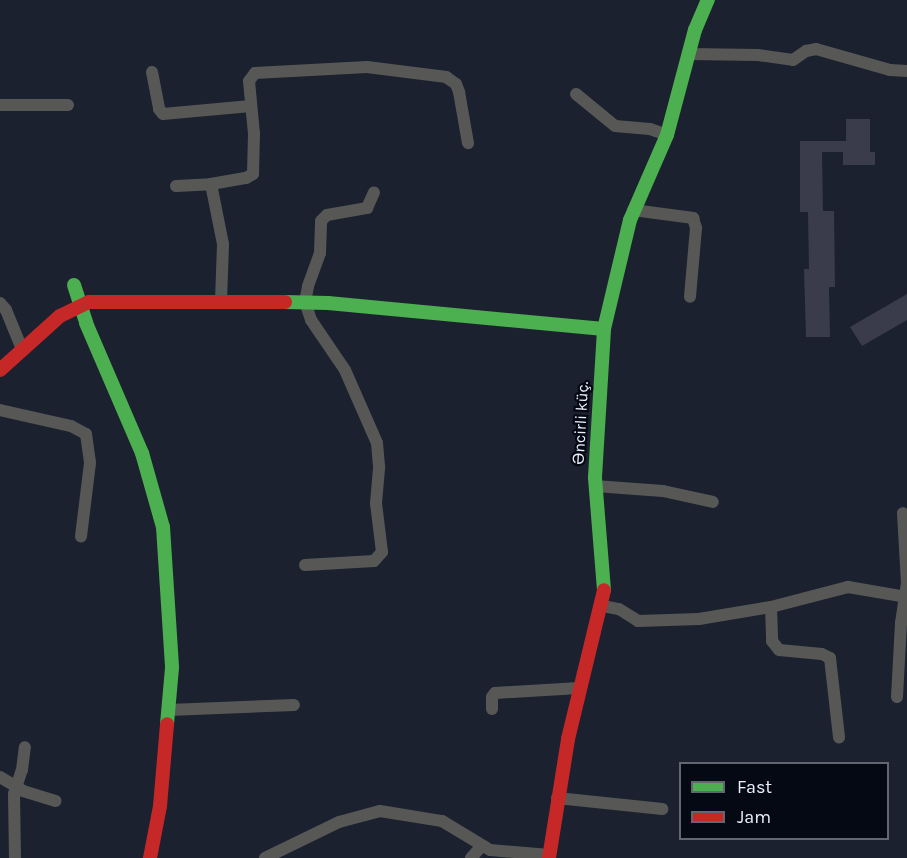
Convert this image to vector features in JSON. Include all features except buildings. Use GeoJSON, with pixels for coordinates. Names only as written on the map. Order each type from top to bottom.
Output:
{"type":"FeatureCollection","features":[{"type":"Feature","properties":{"kind":"street","name":"Əncirli küç."},"geometry":{"type":"LineString","coordinates":[[550,856],[557,798],[579,688],[603,606],[604,582],[595,486],[600,367],[604,329],[633,210],[667,135],[698,22],[708,0]]}},
{"type":"Feature","properties":{"kind":"street"},"geometry":{"type":"LineString","coordinates":[[689,54],[758,55],[792,60],[806,51],[816,49],[890,70],[907,71]]}},
{"type":"Feature","properties":{"kind":"street"},"geometry":{"type":"LineString","coordinates":[[176,186],[211,184],[246,178],[253,174],[255,163],[249,81],[255,73],[367,67],[446,77],[456,84],[459,92],[468,143]]}},
{"type":"Feature","properties":{"kind":"street"},"geometry":{"type":"LineString","coordinates":[[152,72],[162,114],[251,106]]}},
{"type":"Feature","properties":{"kind":"street"},"geometry":{"type":"LineString","coordinates":[[576,94],[615,126],[651,129],[667,135]]}},
{"type":"Feature","properties":{"kind":"street"},"geometry":{"type":"LineString","coordinates":[[0,105],[68,105]]}},
{"type":"Feature","properties":{"kind":"street"},"geometry":{"type":"LineString","coordinates":[[211,184],[223,244],[221,300]]}},
{"type":"Feature","properties":{"kind":"street"},"geometry":{"type":"LineString","coordinates":[[305,565],[374,561],[382,552],[376,503],[379,466],[377,443],[345,370],[312,320],[305,302],[320,253],[321,220],[327,215],[368,208],[374,192]]}},
{"type":"Feature","properties":{"kind":"street"},"geometry":{"type":"LineString","coordinates":[[633,210],[693,218],[696,228],[690,297]]}},
{"type":"Feature","properties":{"kind":"street"},"geometry":{"type":"LineString","coordinates":[[74,285],[142,453],[158,503],[166,555],[172,640],[169,710],[160,806],[150,858]]}},
{"type":"Feature","properties":{"kind":"street"},"geometry":{"type":"LineString","coordinates":[[0,370],[60,316],[80,304],[221,300],[305,302],[470,315],[604,329]]}},
{"type":"Feature","properties":{"kind":"street"},"geometry":{"type":"LineString","coordinates":[[0,303],[6,310],[22,349]]}},
{"type":"Feature","properties":{"kind":"street"},"geometry":{"type":"LineString","coordinates":[[0,410],[71,426],[86,434],[90,464],[81,536]]}},
{"type":"Feature","properties":{"kind":"street"},"geometry":{"type":"LineString","coordinates":[[595,486],[663,491],[713,502]]}},
{"type":"Feature","properties":{"kind":"street"},"geometry":{"type":"LineString","coordinates":[[897,698],[901,623],[907,597],[903,513]]}},
{"type":"Feature","properties":{"kind":"street"},"geometry":{"type":"LineString","coordinates":[[603,606],[619,609],[638,621],[699,620],[771,607],[848,587],[907,597]]}},
{"type":"Feature","properties":{"kind":"street"},"geometry":{"type":"LineString","coordinates":[[771,607],[772,641],[779,650],[822,654],[830,658],[839,737]]}},
{"type":"Feature","properties":{"kind":"street"},"geometry":{"type":"LineString","coordinates":[[492,709],[492,697],[495,693],[579,688]]}},
{"type":"Feature","properties":{"kind":"street"},"geometry":{"type":"LineString","coordinates":[[169,710],[294,705]]}},
{"type":"Feature","properties":{"kind":"street"},"geometry":{"type":"LineString","coordinates":[[15,858],[16,785],[25,747]]}},
{"type":"Feature","properties":{"kind":"street"},"geometry":{"type":"LineString","coordinates":[[0,777],[23,791],[55,801]]}},
{"type":"Feature","properties":{"kind":"street"},"geometry":{"type":"LineString","coordinates":[[557,798],[662,809]]}},
{"type":"Feature","properties":{"kind":"street"},"geometry":{"type":"LineString","coordinates":[[265,858],[332,825],[380,811],[442,821],[460,830],[482,847],[550,856]]}},
{"type":"Feature","properties":{"kind":"street"},"geometry":{"type":"LineString","coordinates":[[471,858],[482,847]]}},
{"type":"Feature","properties":{"kind":"traffic: fast"},"geometry":{"type":"LineString","coordinates":[[604,590],[595,477],[604,329],[630,220],[667,135],[695,30],[708,0]]}},
{"type":"Feature","properties":{"kind":"traffic: fast"},"geometry":{"type":"LineString","coordinates":[[74,285],[86,323],[142,453],[163,527],[172,668],[167,724]]}},
{"type":"Feature","properties":{"kind":"traffic: fast"},"geometry":{"type":"LineString","coordinates":[[285,302],[328,303],[604,329]]}},
{"type":"Feature","properties":{"kind":"traffic: jam"},"geometry":{"type":"LineString","coordinates":[[0,370],[60,316],[89,302],[285,302]]}},
{"type":"Feature","properties":{"kind":"traffic: jam"},"geometry":{"type":"LineString","coordinates":[[549,858],[568,739],[604,590]]}},
{"type":"Feature","properties":{"kind":"traffic: jam"},"geometry":{"type":"LineString","coordinates":[[150,858],[160,806],[167,724]]}}]}
